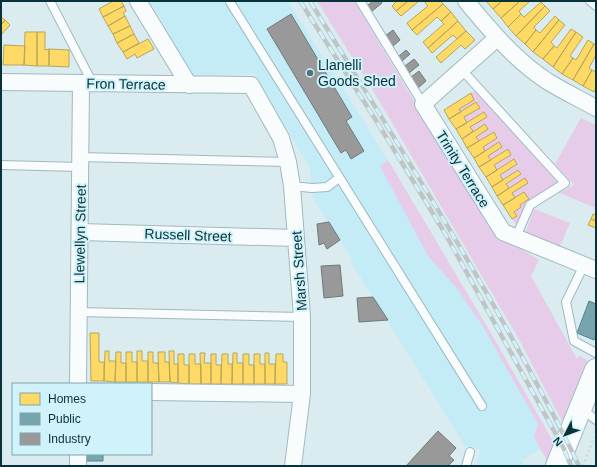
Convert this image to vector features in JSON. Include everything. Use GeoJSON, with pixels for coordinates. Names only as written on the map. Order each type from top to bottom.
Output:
{"type":"FeatureCollection","features":[{"type":"Feature","properties":{"kind":"main road"},"geometry":{"type":"LineString","coordinates":[[561,458],[588,414],[596,370]]}},
{"type":"Feature","properties":{"kind":"street"},"geometry":{"type":"LineString","coordinates":[[138,1],[189,85]]}},
{"type":"Feature","properties":{"kind":"street"},"geometry":{"type":"LineString","coordinates":[[466,1],[497,38],[521,61],[547,81],[596,108]]}},
{"type":"Feature","properties":{"kind":"street"},"geometry":{"type":"LineString","coordinates":[[423,104],[497,38]]}},
{"type":"Feature","properties":{"kind":"street","name":"Fron Terrace"},"geometry":{"type":"LineString","coordinates":[[1,82],[189,85],[248,80]]}},
{"type":"Feature","properties":{"kind":"street","name":"Marsh Street"},"geometry":{"type":"LineString","coordinates":[[248,80],[282,138],[292,186],[302,317],[302,394],[293,466]]}},
{"type":"Feature","properties":{"kind":"street","name":"Llewellyn Street"},"geometry":{"type":"LineString","coordinates":[[78,383],[80,162],[87,84]]}},
{"type":"Feature","properties":{"kind":"street","name":"Trinity Terrace"},"geometry":{"type":"LineString","coordinates":[[423,104],[503,232],[590,267]]}},
{"type":"Feature","properties":{"kind":"street","name":"Russell Street"},"geometry":{"type":"LineString","coordinates":[[80,232],[296,238]]}},
{"type":"Feature","properties":{"kind":"street"},"geometry":{"type":"LineString","coordinates":[[152,392],[302,394]]}},
{"type":"Feature","properties":{"kind":"street"},"geometry":{"type":"LineString","coordinates":[[78,455],[78,466]]}},
{"type":"Feature","properties":{"kind":"lane"},"geometry":{"type":"LineString","coordinates":[[50,1],[87,84]]}},
{"type":"Feature","properties":{"kind":"lane"},"geometry":{"type":"LineString","coordinates":[[360,1],[423,104]]}},
{"type":"Feature","properties":{"kind":"lane"},"geometry":{"type":"LineString","coordinates":[[590,1],[596,6]]}},
{"type":"Feature","properties":{"kind":"lane"},"geometry":{"type":"LineString","coordinates":[[230,2],[482,406]]}},
{"type":"Feature","properties":{"kind":"lane"},"geometry":{"type":"LineString","coordinates":[[462,70],[565,183],[530,206],[516,237]]}},
{"type":"Feature","properties":{"kind":"lane"},"geometry":{"type":"LineString","coordinates":[[1,165],[80,162],[288,162]]}},
{"type":"Feature","properties":{"kind":"lane"},"geometry":{"type":"LineString","coordinates":[[292,186],[312,188],[327,186],[339,178]]}},
{"type":"Feature","properties":{"kind":"lane"},"geometry":{"type":"LineString","coordinates":[[590,267],[566,302],[574,341],[592,351]]}},
{"type":"Feature","properties":{"kind":"lane"},"geometry":{"type":"LineString","coordinates":[[79,312],[302,317]]}},
{"type":"Feature","properties":{"kind":"lane"},"geometry":{"type":"LineString","coordinates":[[466,466],[470,452]]}},
{"type":"Feature","properties":{"kind":"path"},"geometry":{"type":"LineString","coordinates":[[582,466],[589,451],[593,437]]}},
{"type":"Feature","properties":{"kind":"shaded area"},"geometry":{"type":"Polygon","coordinates":[[[150,1],[288,1],[388,160],[381,166],[458,290],[482,324],[538,424],[534,437],[541,449],[522,460],[525,466],[475,466],[481,450],[465,446],[351,262],[353,261],[313,198],[310,168],[255,74],[193,75],[150,1]]]}},
{"type":"Feature","properties":{"kind":"shaded area"},"geometry":{"type":"Polygon","coordinates":[[[317,1],[354,1],[492,231],[539,260],[531,276],[577,359],[579,356],[587,360],[563,423],[516,334],[377,97],[317,1]]]}},
{"type":"Feature","properties":{"kind":"shaded area"},"geometry":{"type":"Polygon","coordinates":[[[475,91],[558,183],[528,203],[518,224],[516,225],[512,219],[516,216],[514,212],[521,207],[520,205],[529,199],[524,192],[515,198],[512,193],[528,183],[509,188],[506,184],[521,174],[518,170],[503,180],[500,175],[517,164],[514,159],[497,170],[494,165],[511,155],[491,160],[488,156],[502,147],[499,142],[485,151],[483,147],[497,137],[493,132],[479,141],[476,137],[488,129],[485,124],[473,131],[464,117],[479,108],[461,112],[459,109],[474,100],[471,93],[475,91]]]}},
{"type":"Feature","properties":{"kind":"shaded area"},"geometry":{"type":"Polygon","coordinates":[[[581,118],[596,125],[596,208],[559,193],[574,185],[555,164],[581,118]]]}},
{"type":"Feature","properties":{"kind":"shaded area"},"geometry":{"type":"Polygon","coordinates":[[[388,160],[495,340],[554,443],[547,461],[534,437],[538,424],[482,325],[458,290],[428,256],[380,166],[388,160]]]}},
{"type":"Feature","properties":{"kind":"shaded area"},"geometry":{"type":"Polygon","coordinates":[[[534,209],[570,223],[560,246],[526,231],[534,209]]]}},
{"type":"Feature","properties":{"kind":"building: Homes"},"geometry":{"type":"Polygon","coordinates":[[[113,1],[121,1],[124,6],[103,17],[99,9],[113,1]]]}},
{"type":"Feature","properties":{"kind":"building: Homes"},"geometry":{"type":"Polygon","coordinates":[[[397,1],[408,1],[396,11],[392,6],[397,1]]]}},
{"type":"Feature","properties":{"kind":"building: Homes"},"geometry":{"type":"Polygon","coordinates":[[[408,1],[419,1],[401,16],[396,11],[408,1]]]}},
{"type":"Feature","properties":{"kind":"building: Homes"},"geometry":{"type":"Polygon","coordinates":[[[427,1],[441,1],[443,4],[412,30],[407,23],[428,6],[425,3],[427,1]]]}},
{"type":"Feature","properties":{"kind":"building: Homes"},"geometry":{"type":"Polygon","coordinates":[[[486,1],[502,1],[493,9],[486,1]]]}},
{"type":"Feature","properties":{"kind":"building: Homes"},"geometry":{"type":"Polygon","coordinates":[[[502,1],[520,1],[501,18],[493,9],[502,1]]]}},
{"type":"Feature","properties":{"kind":"building: Homes"},"geometry":{"type":"Polygon","coordinates":[[[520,1],[530,1],[519,11],[521,14],[508,27],[501,18],[520,1]]]}},
{"type":"Feature","properties":{"kind":"building: Homes"},"geometry":{"type":"Polygon","coordinates":[[[541,2],[545,6],[516,36],[508,27],[521,14],[524,17],[541,2]]]}},
{"type":"Feature","properties":{"kind":"building: Homes"},"geometry":{"type":"Polygon","coordinates":[[[443,4],[451,12],[441,21],[437,17],[417,35],[412,30],[443,4]]]}},
{"type":"Feature","properties":{"kind":"building: Homes"},"geometry":{"type":"Polygon","coordinates":[[[124,6],[126,11],[123,13],[125,16],[108,26],[103,17],[124,6]]]}},
{"type":"Feature","properties":{"kind":"building: Homes"},"geometry":{"type":"Polygon","coordinates":[[[545,6],[550,11],[534,27],[536,30],[525,44],[516,36],[545,6]]]}},
{"type":"Feature","properties":{"kind":"building: Homes"},"geometry":{"type":"Polygon","coordinates":[[[451,12],[458,21],[428,48],[423,42],[444,24],[441,21],[451,12]]]}},
{"type":"Feature","properties":{"kind":"building: Homes"},"geometry":{"type":"Polygon","coordinates":[[[125,16],[130,26],[113,34],[108,26],[125,16]]]}},
{"type":"Feature","properties":{"kind":"building: Homes"},"geometry":{"type":"Polygon","coordinates":[[[555,16],[559,20],[533,52],[525,44],[536,30],[540,33],[555,16]]]}},
{"type":"Feature","properties":{"kind":"building: Homes"},"geometry":{"type":"Polygon","coordinates":[[[1,17],[5,20],[1,25],[1,17]]]}},
{"type":"Feature","properties":{"kind":"building: Homes"},"geometry":{"type":"Polygon","coordinates":[[[5,20],[10,25],[1,35],[1,25],[5,20]]]}},
{"type":"Feature","properties":{"kind":"building: Homes"},"geometry":{"type":"Polygon","coordinates":[[[559,20],[565,25],[551,42],[554,46],[543,59],[533,52],[559,20]]]}},
{"type":"Feature","properties":{"kind":"building: Homes"},"geometry":{"type":"Polygon","coordinates":[[[458,21],[466,31],[457,39],[453,35],[432,53],[428,48],[458,21]]]}},
{"type":"Feature","properties":{"kind":"building: Homes"},"geometry":{"type":"Polygon","coordinates":[[[130,26],[134,34],[117,43],[113,34],[130,26]]]}},
{"type":"Feature","properties":{"kind":"building: Homes"},"geometry":{"type":"Polygon","coordinates":[[[571,29],[576,32],[553,67],[543,59],[554,46],[557,48],[571,29]]]}},
{"type":"Feature","properties":{"kind":"building: Homes"},"geometry":{"type":"Polygon","coordinates":[[[466,31],[475,40],[465,49],[461,45],[441,63],[436,57],[466,31]]]}},
{"type":"Feature","properties":{"kind":"building: Homes"},"geometry":{"type":"Polygon","coordinates":[[[25,32],[37,32],[37,66],[24,65],[25,32]]]}},
{"type":"Feature","properties":{"kind":"building: Homes"},"geometry":{"type":"Polygon","coordinates":[[[37,32],[45,32],[45,50],[49,49],[49,66],[37,66],[37,32]]]}},
{"type":"Feature","properties":{"kind":"building: Homes"},"geometry":{"type":"Polygon","coordinates":[[[576,32],[583,37],[570,56],[573,58],[562,74],[553,67],[576,32]]]}},
{"type":"Feature","properties":{"kind":"building: Homes"},"geometry":{"type":"Polygon","coordinates":[[[134,34],[139,43],[123,52],[117,43],[134,34]]]}},
{"type":"Feature","properties":{"kind":"building: Homes"},"geometry":{"type":"Polygon","coordinates":[[[148,39],[154,49],[137,58],[135,54],[127,59],[123,52],[148,39]]]}},
{"type":"Feature","properties":{"kind":"building: Homes"},"geometry":{"type":"Polygon","coordinates":[[[588,40],[594,44],[573,80],[562,74],[573,58],[576,60],[588,40]]]}},
{"type":"Feature","properties":{"kind":"building: Homes"},"geometry":{"type":"Polygon","coordinates":[[[594,44],[596,45],[596,55],[589,68],[592,70],[583,86],[573,80],[594,44]]]}},
{"type":"Feature","properties":{"kind":"building: Homes"},"geometry":{"type":"Polygon","coordinates":[[[4,45],[25,46],[24,65],[3,65],[4,45]]]}},
{"type":"Feature","properties":{"kind":"building: Homes"},"geometry":{"type":"Polygon","coordinates":[[[49,49],[69,50],[69,67],[49,66],[49,49]]]}},
{"type":"Feature","properties":{"kind":"building: Homes"},"geometry":{"type":"Polygon","coordinates":[[[592,70],[596,72],[596,88],[594,92],[583,86],[592,70]]]}},
{"type":"Feature","properties":{"kind":"building: Homes"},"geometry":{"type":"Polygon","coordinates":[[[471,93],[474,100],[459,109],[461,112],[449,119],[444,110],[471,93]]]}},
{"type":"Feature","properties":{"kind":"building: Homes"},"geometry":{"type":"Polygon","coordinates":[[[476,102],[480,108],[464,117],[467,123],[456,129],[449,119],[476,102]]]}},
{"type":"Feature","properties":{"kind":"building: Homes"},"geometry":{"type":"Polygon","coordinates":[[[484,112],[487,117],[470,127],[473,131],[462,139],[456,129],[484,112]]]}},
{"type":"Feature","properties":{"kind":"building: Homes"},"geometry":{"type":"Polygon","coordinates":[[[485,124],[488,129],[476,137],[479,141],[467,148],[462,139],[485,124]]]}},
{"type":"Feature","properties":{"kind":"building: Homes"},"geometry":{"type":"Polygon","coordinates":[[[494,132],[497,138],[483,147],[485,151],[474,158],[467,148],[494,132]]]}},
{"type":"Feature","properties":{"kind":"building: Homes"},"geometry":{"type":"Polygon","coordinates":[[[499,142],[502,147],[488,156],[491,160],[479,167],[474,158],[499,142]]]}},
{"type":"Feature","properties":{"kind":"building: Homes"},"geometry":{"type":"Polygon","coordinates":[[[508,149],[511,155],[494,165],[497,170],[486,177],[479,167],[508,149]]]}},
{"type":"Feature","properties":{"kind":"building: Homes"},"geometry":{"type":"Polygon","coordinates":[[[514,159],[517,164],[500,175],[503,180],[492,187],[486,177],[514,159]]]}},
{"type":"Feature","properties":{"kind":"building: Homes"},"geometry":{"type":"Polygon","coordinates":[[[518,170],[521,174],[506,184],[509,188],[497,196],[492,187],[518,170]]]}},
{"type":"Feature","properties":{"kind":"building: Homes"},"geometry":{"type":"Polygon","coordinates":[[[525,178],[528,183],[512,193],[515,198],[503,205],[497,196],[525,178]]]}},
{"type":"Feature","properties":{"kind":"building: Homes"},"geometry":{"type":"Polygon","coordinates":[[[524,192],[529,199],[520,205],[521,207],[514,212],[517,216],[512,219],[503,205],[524,192]]]}},
{"type":"Feature","properties":{"kind":"building: Homes"},"geometry":{"type":"Polygon","coordinates":[[[593,214],[596,215],[596,221],[591,219],[593,214]]]}},
{"type":"Feature","properties":{"kind":"building: Homes"},"geometry":{"type":"Polygon","coordinates":[[[591,219],[596,221],[596,228],[588,225],[591,219]]]}},
{"type":"Feature","properties":{"kind":"building: Homes"},"geometry":{"type":"Polygon","coordinates":[[[90,333],[99,333],[99,362],[104,362],[104,381],[91,381],[90,333]]]}},
{"type":"Feature","properties":{"kind":"building: Homes"},"geometry":{"type":"Polygon","coordinates":[[[105,351],[109,351],[109,361],[116,361],[115,382],[104,381],[105,351]]]}},
{"type":"Feature","properties":{"kind":"building: Homes"},"geometry":{"type":"Polygon","coordinates":[[[137,351],[142,351],[142,361],[148,361],[148,382],[137,382],[137,351]]]}},
{"type":"Feature","properties":{"kind":"building: Homes"},"geometry":{"type":"Polygon","coordinates":[[[169,351],[174,351],[174,364],[178,364],[178,383],[170,382],[169,351]]]}},
{"type":"Feature","properties":{"kind":"building: Homes"},"geometry":{"type":"Polygon","coordinates":[[[116,352],[121,352],[121,363],[126,363],[126,382],[115,382],[116,352]]]}},
{"type":"Feature","properties":{"kind":"building: Homes"},"geometry":{"type":"Polygon","coordinates":[[[126,352],[132,352],[132,362],[137,362],[137,382],[126,382],[126,352]]]}},
{"type":"Feature","properties":{"kind":"building: Homes"},"geometry":{"type":"Polygon","coordinates":[[[148,352],[153,352],[153,363],[158,363],[159,382],[148,382],[148,352]]]}},
{"type":"Feature","properties":{"kind":"building: Homes"},"geometry":{"type":"Polygon","coordinates":[[[158,352],[165,352],[165,362],[169,362],[170,382],[159,382],[158,352]]]}},
{"type":"Feature","properties":{"kind":"building: Homes"},"geometry":{"type":"Polygon","coordinates":[[[200,353],[205,353],[204,363],[211,363],[211,384],[201,384],[200,353]]]}},
{"type":"Feature","properties":{"kind":"building: Homes"},"geometry":{"type":"Polygon","coordinates":[[[233,353],[237,353],[237,363],[243,363],[243,384],[232,384],[233,353]]]}},
{"type":"Feature","properties":{"kind":"building: Homes"},"geometry":{"type":"Polygon","coordinates":[[[265,353],[269,353],[269,364],[275,364],[275,384],[265,384],[265,353]]]}},
{"type":"Feature","properties":{"kind":"building: Homes"},"geometry":{"type":"Polygon","coordinates":[[[178,354],[184,354],[184,365],[189,365],[189,384],[178,383],[178,354]]]}},
{"type":"Feature","properties":{"kind":"building: Homes"},"geometry":{"type":"Polygon","coordinates":[[[189,354],[195,354],[195,364],[201,364],[201,384],[189,384],[189,354]]]}},
{"type":"Feature","properties":{"kind":"building: Homes"},"geometry":{"type":"Polygon","coordinates":[[[211,354],[216,354],[216,365],[221,365],[221,384],[211,384],[211,354]]]}},
{"type":"Feature","properties":{"kind":"building: Homes"},"geometry":{"type":"Polygon","coordinates":[[[222,354],[228,354],[228,364],[232,364],[232,384],[221,384],[222,354]]]}},
{"type":"Feature","properties":{"kind":"building: Homes"},"geometry":{"type":"Polygon","coordinates":[[[243,354],[249,354],[249,365],[254,365],[254,384],[243,384],[243,354]]]}},
{"type":"Feature","properties":{"kind":"building: Homes"},"geometry":{"type":"Polygon","coordinates":[[[254,354],[260,354],[260,364],[265,364],[265,384],[254,384],[254,354]]]}},
{"type":"Feature","properties":{"kind":"building: Homes"},"geometry":{"type":"Polygon","coordinates":[[[276,354],[283,354],[283,362],[287,362],[287,384],[275,384],[276,354]]]}},
{"type":"Feature","properties":{"kind":"building: Public"},"geometry":{"type":"Polygon","coordinates":[[[589,301],[596,304],[596,336],[594,340],[577,333],[589,301]]]}},
{"type":"Feature","properties":{"kind":"building: Public"},"geometry":{"type":"Polygon","coordinates":[[[86,455],[103,455],[103,461],[86,461],[86,455]]]}},
{"type":"Feature","properties":{"kind":"building: Industry"},"geometry":{"type":"Polygon","coordinates":[[[373,1],[380,1],[382,3],[371,12],[367,6],[373,1]]]}},
{"type":"Feature","properties":{"kind":"building: Industry","name":"Llanelli Goods Shed"},"geometry":{"type":"Polygon","coordinates":[[[291,14],[352,117],[346,121],[364,151],[351,159],[346,150],[341,153],[267,29],[291,14]]]}},
{"type":"Feature","properties":{"kind":"building: Industry"},"geometry":{"type":"Polygon","coordinates":[[[393,30],[400,40],[392,47],[385,36],[393,30]]]}},
{"type":"Feature","properties":{"kind":"building: Industry"},"geometry":{"type":"Polygon","coordinates":[[[406,50],[410,54],[402,61],[398,57],[406,50]]]}},
{"type":"Feature","properties":{"kind":"building: Industry"},"geometry":{"type":"Polygon","coordinates":[[[414,59],[419,65],[409,73],[405,66],[414,59]]]}},
{"type":"Feature","properties":{"kind":"building: Industry"},"geometry":{"type":"Polygon","coordinates":[[[419,71],[426,81],[418,88],[411,77],[419,71]]]}},
{"type":"Feature","properties":{"kind":"building: Industry"},"geometry":{"type":"Polygon","coordinates":[[[329,222],[340,240],[327,249],[324,243],[319,245],[317,224],[329,222]]]}},
{"type":"Feature","properties":{"kind":"building: Industry"},"geometry":{"type":"Polygon","coordinates":[[[340,265],[343,296],[324,298],[321,266],[340,265]]]}},
{"type":"Feature","properties":{"kind":"building: Industry"},"geometry":{"type":"Polygon","coordinates":[[[373,297],[388,320],[359,322],[357,298],[373,297]]]}},
{"type":"Feature","properties":{"kind":"building: Industry"},"geometry":{"type":"Polygon","coordinates":[[[438,431],[456,448],[449,456],[454,460],[448,466],[406,466],[438,431]]]}},
{"type":"Feature","properties":{"kind":"railway"},"geometry":{"type":"LineString","coordinates":[[300,1],[377,122],[446,235],[564,449],[571,466]]}},
{"type":"Feature","properties":{"kind":"railway"},"geometry":{"type":"LineString","coordinates":[[310,1],[408,160],[480,281],[542,393],[579,466]]}},
{"type":"Feature","properties":{"kind":"place","name":"Llanelli Goods Shed"},"geometry":{"type":"Point","coordinates":[310,73]}}]}
